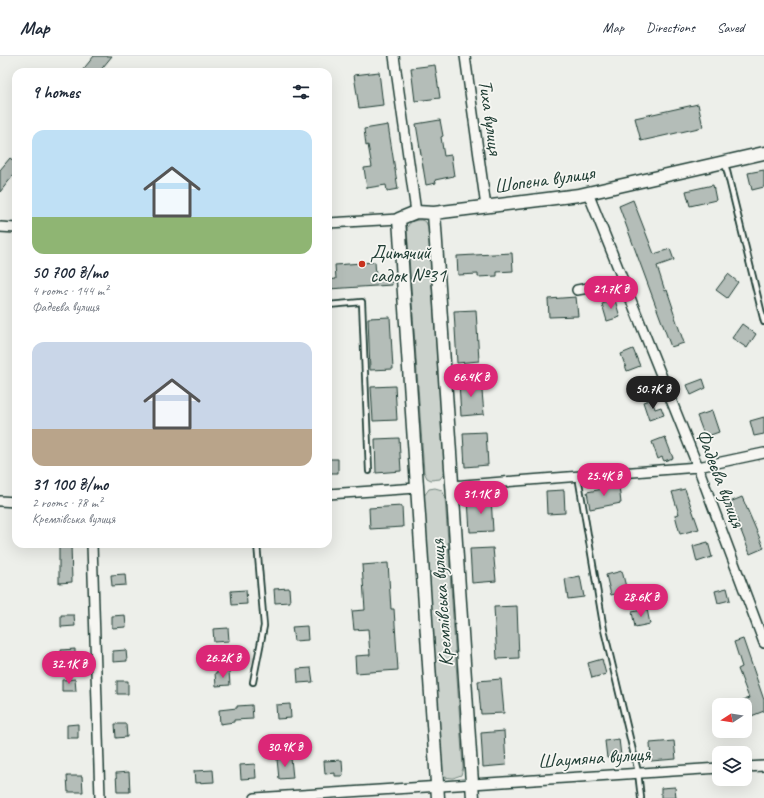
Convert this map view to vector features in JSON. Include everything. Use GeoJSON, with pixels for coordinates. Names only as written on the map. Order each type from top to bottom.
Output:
{"type":"FeatureCollection","features":[{"type":"Feature","properties":{"kind":"street"},"geometry":{"type":"LineString","coordinates":[[394,56],[416,212]]}},
{"type":"Feature","properties":{"kind":"street","name":"Тиха вулиця"},"geometry":{"type":"LineString","coordinates":[[465,56],[486,207]]}},
{"type":"Feature","properties":{"kind":"street","name":"Шопена вулиця"},"geometry":{"type":"LineString","coordinates":[[332,223],[399,219],[416,212],[434,213],[588,193],[764,153]]}},
{"type":"Feature","properties":{"kind":"street","name":"Фадеєва вулиця"},"geometry":{"type":"LineString","coordinates":[[588,193],[698,467],[764,644]]}},
{"type":"Feature","properties":{"kind":"street","name":"Кремлівська вулиця"},"geometry":{"type":"LineString","coordinates":[[434,213],[473,798]]}},
{"type":"Feature","properties":{"kind":"street","name":"Кремлівська вулиця"},"geometry":{"type":"LineString","coordinates":[[399,219],[438,798]]}},
{"type":"Feature","properties":{"kind":"street"},"geometry":{"type":"LineString","coordinates":[[0,227],[12,228]]}},
{"type":"Feature","properties":{"kind":"street"},"geometry":{"type":"LineString","coordinates":[[577,290],[623,282]]}},
{"type":"Feature","properties":{"kind":"street"},"geometry":{"type":"LineString","coordinates":[[452,486],[698,467],[764,453]]}},
{"type":"Feature","properties":{"kind":"street"},"geometry":{"type":"LineString","coordinates":[[332,494],[417,488]]}},
{"type":"Feature","properties":{"kind":"street"},"geometry":{"type":"LineString","coordinates":[[0,501],[12,502]]}},
{"type":"Feature","properties":{"kind":"street"},"geometry":{"type":"LineString","coordinates":[[92,548],[100,798]]}},
{"type":"Feature","properties":{"kind":"street"},"geometry":{"type":"LineString","coordinates":[[752,767],[764,766]]}},
{"type":"Feature","properties":{"kind":"street","name":"Шаумяна вулиця"},"geometry":{"type":"LineString","coordinates":[[437,786],[712,768]]}},
{"type":"Feature","properties":{"kind":"street"},"geometry":{"type":"LineString","coordinates":[[255,798],[437,786]]}},
{"type":"Feature","properties":{"kind":"lane"},"geometry":{"type":"LineString","coordinates":[[724,162],[764,322]]}},
{"type":"Feature","properties":{"kind":"lane"},"geometry":{"type":"LineString","coordinates":[[332,305],[362,302],[369,472]]}},
{"type":"Feature","properties":{"kind":"lane"},"geometry":{"type":"LineString","coordinates":[[578,476],[604,630],[638,772],[641,798]]}},
{"type":"Feature","properties":{"kind":"lane"},"geometry":{"type":"LineString","coordinates":[[253,682],[264,626],[257,548]]}},
{"type":"Feature","properties":{"kind":"shaded area"},"geometry":{"type":"Polygon","coordinates":[[[421,220],[426,222],[428,227],[445,472],[440,479],[431,480],[427,478],[424,472],[407,229],[412,222],[421,220]]]}},
{"type":"Feature","properties":{"kind":"shaded area"},"geometry":{"type":"Polygon","coordinates":[[[435,488],[442,490],[445,497],[463,768],[461,775],[453,778],[443,777],[441,771],[424,496],[429,489],[435,488]]]}},
{"type":"Feature","properties":{"kind":"building"},"geometry":{"type":"Polygon","coordinates":[[[94,56],[112,56],[102,68],[84,68],[94,56]]]}},
{"type":"Feature","properties":{"kind":"building"},"geometry":{"type":"Polygon","coordinates":[[[435,65],[440,98],[415,101],[411,68],[435,65]]]}},
{"type":"Feature","properties":{"kind":"building"},"geometry":{"type":"Polygon","coordinates":[[[379,72],[383,105],[359,108],[354,75],[379,72]]]}},
{"type":"Feature","properties":{"kind":"building"},"geometry":{"type":"Polygon","coordinates":[[[698,104],[703,127],[641,141],[635,118],[698,104]]]}},
{"type":"Feature","properties":{"kind":"building"},"geometry":{"type":"Polygon","coordinates":[[[440,120],[443,136],[441,137],[444,156],[451,155],[454,176],[435,180],[436,183],[426,185],[416,124],[440,120]]]}},
{"type":"Feature","properties":{"kind":"building"},"geometry":{"type":"Polygon","coordinates":[[[388,125],[398,189],[387,191],[386,185],[367,188],[364,168],[372,167],[368,145],[366,146],[364,129],[388,125]]]}},
{"type":"Feature","properties":{"kind":"building"},"geometry":{"type":"Polygon","coordinates":[[[10,158],[12,160],[12,177],[0,192],[0,170],[10,158]]]}},
{"type":"Feature","properties":{"kind":"building"},"geometry":{"type":"Polygon","coordinates":[[[764,170],[764,187],[752,190],[748,173],[764,170]]]}},
{"type":"Feature","properties":{"kind":"building"},"geometry":{"type":"Polygon","coordinates":[[[713,185],[716,200],[690,206],[686,191],[713,185]]]}},
{"type":"Feature","properties":{"kind":"building"},"geometry":{"type":"Polygon","coordinates":[[[633,200],[654,254],[670,249],[674,260],[657,266],[665,291],[667,290],[684,343],[671,347],[619,206],[633,200]]]}},
{"type":"Feature","properties":{"kind":"building"},"geometry":{"type":"Polygon","coordinates":[[[512,253],[513,271],[497,272],[497,276],[478,277],[478,274],[458,275],[457,256],[512,253]]]}},
{"type":"Feature","properties":{"kind":"building"},"geometry":{"type":"Polygon","coordinates":[[[375,262],[376,276],[391,275],[392,285],[332,289],[332,280],[336,279],[335,265],[375,262]]]}},
{"type":"Feature","properties":{"kind":"building"},"geometry":{"type":"Polygon","coordinates":[[[728,274],[738,282],[727,298],[716,290],[728,274]]]}},
{"type":"Feature","properties":{"kind":"building"},"geometry":{"type":"Polygon","coordinates":[[[576,297],[578,316],[549,317],[548,299],[576,297]]]}},
{"type":"Feature","properties":{"kind":"building"},"geometry":{"type":"Polygon","coordinates":[[[615,300],[620,317],[607,321],[602,304],[615,300]]]}},
{"type":"Feature","properties":{"kind":"building"},"geometry":{"type":"Polygon","coordinates":[[[476,310],[479,361],[457,363],[454,311],[476,310]]]}},
{"type":"Feature","properties":{"kind":"building"},"geometry":{"type":"Polygon","coordinates":[[[390,317],[393,369],[370,370],[368,318],[390,317]]]}},
{"type":"Feature","properties":{"kind":"building"},"geometry":{"type":"Polygon","coordinates":[[[742,324],[756,334],[747,348],[732,338],[742,324]]]}},
{"type":"Feature","properties":{"kind":"building"},"geometry":{"type":"Polygon","coordinates":[[[633,349],[640,366],[627,371],[621,354],[633,349]]]}},
{"type":"Feature","properties":{"kind":"building"},"geometry":{"type":"Polygon","coordinates":[[[703,379],[706,388],[691,395],[687,385],[703,379]]]}},
{"type":"Feature","properties":{"kind":"building"},"geometry":{"type":"Polygon","coordinates":[[[481,380],[484,414],[461,416],[459,382],[481,380]]]}},
{"type":"Feature","properties":{"kind":"building"},"geometry":{"type":"Polygon","coordinates":[[[395,386],[397,420],[373,421],[371,387],[395,386]]]}},
{"type":"Feature","properties":{"kind":"building"},"geometry":{"type":"Polygon","coordinates":[[[652,399],[655,409],[661,407],[664,415],[649,420],[643,402],[652,399]]]}},
{"type":"Feature","properties":{"kind":"building"},"geometry":{"type":"Polygon","coordinates":[[[712,411],[719,432],[705,437],[697,416],[712,411]]]}},
{"type":"Feature","properties":{"kind":"building"},"geometry":{"type":"Polygon","coordinates":[[[764,417],[764,434],[754,436],[750,421],[764,417]]]}},
{"type":"Feature","properties":{"kind":"building"},"geometry":{"type":"Polygon","coordinates":[[[486,432],[488,465],[465,467],[463,433],[486,432]]]}},
{"type":"Feature","properties":{"kind":"building"},"geometry":{"type":"Polygon","coordinates":[[[665,437],[673,458],[664,461],[662,457],[658,459],[652,442],[665,437]]]}},
{"type":"Feature","properties":{"kind":"building"},"geometry":{"type":"Polygon","coordinates":[[[399,438],[401,471],[376,473],[375,439],[399,438]]]}},
{"type":"Feature","properties":{"kind":"building"},"geometry":{"type":"Polygon","coordinates":[[[332,459],[338,459],[338,473],[332,473],[332,459]]]}},
{"type":"Feature","properties":{"kind":"building"},"geometry":{"type":"Polygon","coordinates":[[[619,486],[621,503],[590,509],[587,492],[619,486]]]}},
{"type":"Feature","properties":{"kind":"building"},"geometry":{"type":"Polygon","coordinates":[[[685,489],[699,529],[680,534],[675,515],[679,514],[672,492],[685,489]]]}},
{"type":"Feature","properties":{"kind":"building"},"geometry":{"type":"Polygon","coordinates":[[[564,490],[565,513],[547,514],[546,491],[564,490]]]}},
{"type":"Feature","properties":{"kind":"building"},"geometry":{"type":"Polygon","coordinates":[[[491,497],[493,531],[470,532],[468,499],[491,497]]]}},
{"type":"Feature","properties":{"kind":"building"},"geometry":{"type":"Polygon","coordinates":[[[742,497],[764,548],[750,554],[730,502],[742,497]]]}},
{"type":"Feature","properties":{"kind":"building"},"geometry":{"type":"Polygon","coordinates":[[[402,506],[403,527],[370,529],[369,508],[402,506]]]}},
{"type":"Feature","properties":{"kind":"building"},"geometry":{"type":"Polygon","coordinates":[[[708,542],[712,557],[697,562],[693,546],[708,542]]]}},
{"type":"Feature","properties":{"kind":"building"},"geometry":{"type":"Polygon","coordinates":[[[59,548],[71,548],[72,582],[59,583],[59,548]]]}},
{"type":"Feature","properties":{"kind":"building"},"geometry":{"type":"Polygon","coordinates":[[[493,548],[496,581],[472,583],[470,549],[493,548]]]}},
{"type":"Feature","properties":{"kind":"building"},"geometry":{"type":"Polygon","coordinates":[[[388,563],[391,609],[394,609],[398,670],[356,673],[355,656],[370,655],[368,629],[354,630],[352,611],[365,610],[362,565],[388,563]]]}},
{"type":"Feature","properties":{"kind":"building"},"geometry":{"type":"Polygon","coordinates":[[[622,571],[627,591],[611,595],[606,575],[622,571]]]}},
{"type":"Feature","properties":{"kind":"building"},"geometry":{"type":"Polygon","coordinates":[[[125,574],[126,585],[112,586],[111,575],[125,574]]]}},
{"type":"Feature","properties":{"kind":"building"},"geometry":{"type":"Polygon","coordinates":[[[580,576],[584,597],[568,599],[565,579],[580,576]]]}},
{"type":"Feature","properties":{"kind":"building"},"geometry":{"type":"Polygon","coordinates":[[[289,588],[290,602],[275,603],[274,589],[289,588]]]}},
{"type":"Feature","properties":{"kind":"building"},"geometry":{"type":"Polygon","coordinates":[[[727,588],[730,600],[718,603],[715,591],[727,588]]]}},
{"type":"Feature","properties":{"kind":"building"},"geometry":{"type":"Polygon","coordinates":[[[246,590],[247,604],[232,605],[231,591],[246,590]]]}},
{"type":"Feature","properties":{"kind":"building"},"geometry":{"type":"Polygon","coordinates":[[[517,606],[519,658],[497,659],[494,607],[517,606]]]}},
{"type":"Feature","properties":{"kind":"building"},"geometry":{"type":"Polygon","coordinates":[[[647,609],[650,624],[635,627],[632,612],[647,609]]]}},
{"type":"Feature","properties":{"kind":"building"},"geometry":{"type":"Polygon","coordinates":[[[61,615],[74,615],[75,626],[61,627],[61,615]]]}},
{"type":"Feature","properties":{"kind":"building"},"geometry":{"type":"Polygon","coordinates":[[[125,615],[126,627],[112,628],[112,616],[125,615]]]}},
{"type":"Feature","properties":{"kind":"building"},"geometry":{"type":"Polygon","coordinates":[[[307,626],[308,640],[294,641],[292,627],[307,626]]]}},
{"type":"Feature","properties":{"kind":"building"},"geometry":{"type":"Polygon","coordinates":[[[228,628],[229,641],[214,642],[213,629],[228,628]]]}},
{"type":"Feature","properties":{"kind":"building"},"geometry":{"type":"Polygon","coordinates":[[[743,639],[764,700],[764,711],[752,716],[752,698],[749,698],[738,669],[742,667],[734,642],[743,639]]]}},
{"type":"Feature","properties":{"kind":"building"},"geometry":{"type":"Polygon","coordinates":[[[75,649],[75,661],[62,662],[61,650],[75,649]]]}},
{"type":"Feature","properties":{"kind":"building"},"geometry":{"type":"Polygon","coordinates":[[[126,650],[127,661],[113,662],[113,651],[126,650]]]}},
{"type":"Feature","properties":{"kind":"building"},"geometry":{"type":"Polygon","coordinates":[[[602,659],[606,674],[592,678],[588,663],[602,659]]]}},
{"type":"Feature","properties":{"kind":"building"},"geometry":{"type":"Polygon","coordinates":[[[311,668],[313,682],[298,683],[297,669],[311,668]]]}},
{"type":"Feature","properties":{"kind":"building"},"geometry":{"type":"Polygon","coordinates":[[[229,671],[230,685],[216,686],[215,673],[229,671]]]}},
{"type":"Feature","properties":{"kind":"building"},"geometry":{"type":"Polygon","coordinates":[[[75,679],[76,691],[62,691],[62,680],[75,679]]]}},
{"type":"Feature","properties":{"kind":"building"},"geometry":{"type":"Polygon","coordinates":[[[501,679],[504,713],[481,714],[478,681],[501,679]]]}},
{"type":"Feature","properties":{"kind":"building"},"geometry":{"type":"Polygon","coordinates":[[[117,681],[128,681],[128,694],[117,694],[117,681]]]}},
{"type":"Feature","properties":{"kind":"building"},"geometry":{"type":"Polygon","coordinates":[[[290,704],[291,718],[277,719],[276,705],[290,704]]]}},
{"type":"Feature","properties":{"kind":"building"},"geometry":{"type":"Polygon","coordinates":[[[252,705],[253,719],[234,720],[234,722],[220,724],[219,710],[237,708],[237,706],[252,705]]]}},
{"type":"Feature","properties":{"kind":"building"},"geometry":{"type":"Polygon","coordinates":[[[78,724],[78,738],[67,738],[67,725],[78,724]]]}},
{"type":"Feature","properties":{"kind":"building"},"geometry":{"type":"Polygon","coordinates":[[[115,724],[126,724],[127,737],[116,738],[115,724]]]}},
{"type":"Feature","properties":{"kind":"building"},"geometry":{"type":"Polygon","coordinates":[[[504,731],[506,765],[483,767],[481,733],[504,731]]]}},
{"type":"Feature","properties":{"kind":"building"},"geometry":{"type":"Polygon","coordinates":[[[619,739],[621,756],[607,758],[605,741],[619,739]]]}},
{"type":"Feature","properties":{"kind":"building"},"geometry":{"type":"Polygon","coordinates":[[[674,741],[676,759],[651,761],[650,743],[674,741]]]}},
{"type":"Feature","properties":{"kind":"building"},"geometry":{"type":"Polygon","coordinates":[[[291,758],[293,778],[279,779],[277,759],[291,758]]]}},
{"type":"Feature","properties":{"kind":"building"},"geometry":{"type":"Polygon","coordinates":[[[342,760],[343,776],[335,776],[335,773],[325,774],[324,761],[342,760]]]}},
{"type":"Feature","properties":{"kind":"building"},"geometry":{"type":"Polygon","coordinates":[[[255,764],[256,778],[241,779],[240,765],[255,764]]]}},
{"type":"Feature","properties":{"kind":"building"},"geometry":{"type":"Polygon","coordinates":[[[213,770],[214,782],[195,783],[194,771],[213,770]]]}},
{"type":"Feature","properties":{"kind":"building"},"geometry":{"type":"Polygon","coordinates":[[[129,772],[130,792],[117,792],[116,773],[129,772]]]}},
{"type":"Feature","properties":{"kind":"building"},"geometry":{"type":"Polygon","coordinates":[[[67,776],[82,776],[83,792],[68,792],[67,776]]]}},
{"type":"Feature","properties":{"kind":"building"},"geometry":{"type":"Polygon","coordinates":[[[675,787],[676,798],[661,798],[661,788],[675,787]]]}},
{"type":"Feature","properties":{"kind":"place","name":"Дитячий садок №31"},"geometry":{"type":"Point","coordinates":[362,264]}}]}
